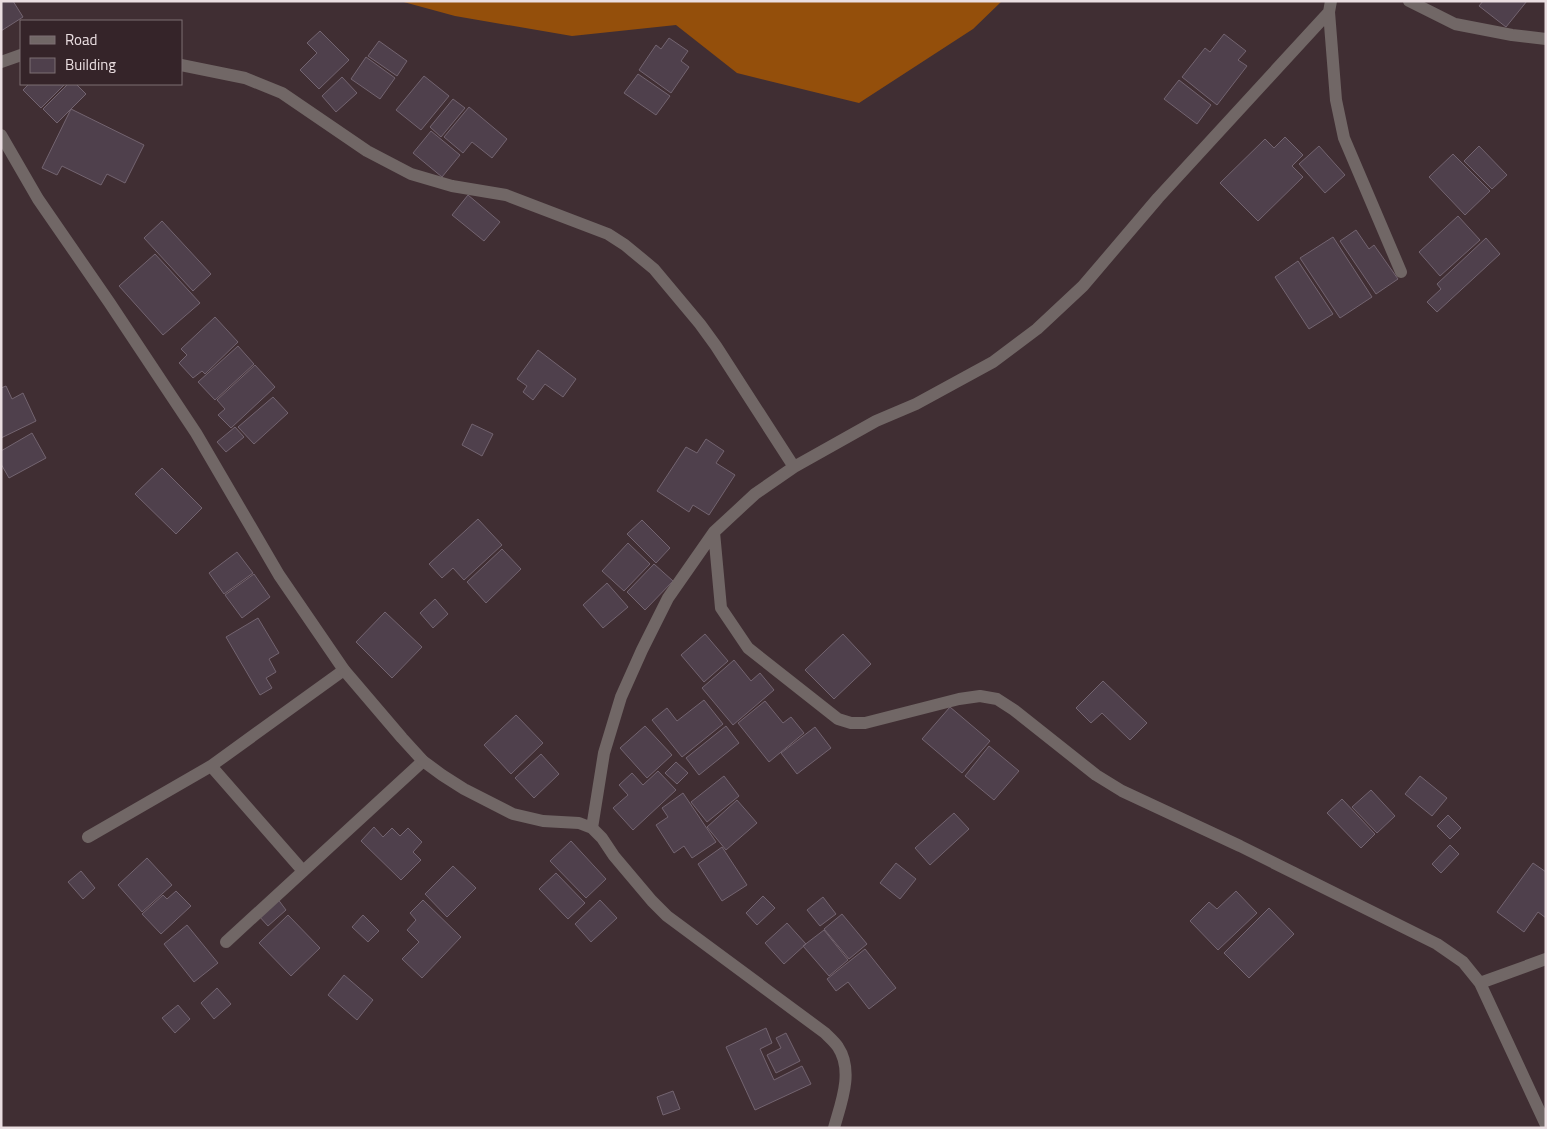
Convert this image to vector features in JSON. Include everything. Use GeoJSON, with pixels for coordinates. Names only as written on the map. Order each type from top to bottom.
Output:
{"type":"FeatureCollection","features":[{"type":"Feature","properties":{"kind":"street"},"geometry":{"type":"LineString","coordinates":[[1409,1],[1455,24],[1512,35],[1546,39]]}},
{"type":"Feature","properties":{"kind":"street"},"geometry":{"type":"LineString","coordinates":[[1330,7],[1336,100],[1344,138],[1401,272]]}},
{"type":"Feature","properties":{"kind":"street"},"geometry":{"type":"LineString","coordinates":[[592,828],[604,753],[621,697],[668,598],[714,532],[755,494],[794,467],[876,422],[916,404],[993,362],[1037,329],[1083,286],[1158,198],[1330,7]]}},
{"type":"Feature","properties":{"kind":"street"},"geometry":{"type":"LineString","coordinates":[[1,62],[20,54]]}},
{"type":"Feature","properties":{"kind":"street"},"geometry":{"type":"LineString","coordinates":[[182,65],[245,78],[282,93],[367,152],[411,174],[452,186],[506,195],[608,234],[625,245],[654,269],[700,324],[794,467]]}},
{"type":"Feature","properties":{"kind":"street"},"geometry":{"type":"LineString","coordinates":[[1,135],[38,199],[196,433],[278,575],[344,670],[423,761],[464,789],[513,814],[543,821],[579,823],[592,828],[652,901],[667,916],[824,1032],[838,1048],[845,1064],[844,1092],[834,1128]]}},
{"type":"Feature","properties":{"kind":"street"},"geometry":{"type":"LineString","coordinates":[[714,532],[721,608],[748,648],[838,719],[851,723],[866,723],[959,699],[980,696],[997,699],[1096,776],[1122,791],[1240,846],[1437,944],[1463,962],[1480,984],[1531,1097],[1546,1125]]}},
{"type":"Feature","properties":{"kind":"street"},"geometry":{"type":"LineString","coordinates":[[88,837],[211,766],[344,670]]}},
{"type":"Feature","properties":{"kind":"street"},"geometry":{"type":"LineString","coordinates":[[226,942],[423,761]]}},
{"type":"Feature","properties":{"kind":"street"},"geometry":{"type":"LineString","coordinates":[[211,766],[303,871]]}},
{"type":"Feature","properties":{"kind":"street"},"geometry":{"type":"LineString","coordinates":[[1480,984],[1546,959]]}},
{"type":"Feature","properties":{"kind":"shaded area"},"geometry":{"type":"Polygon","coordinates":[[[400,1],[1002,1],[973,29],[859,103],[737,73],[676,25],[572,36],[455,16],[400,1]]]}},
{"type":"Feature","properties":{"kind":"building"},"geometry":{"type":"Polygon","coordinates":[[[1,1],[13,1],[23,17],[1,31],[1,1]]]}},
{"type":"Feature","properties":{"kind":"building"},"geometry":{"type":"Polygon","coordinates":[[[1483,1],[1527,1],[1506,27],[1479,6],[1483,1]]]}},
{"type":"Feature","properties":{"kind":"building"},"geometry":{"type":"Polygon","coordinates":[[[320,31],[349,60],[319,89],[300,70],[317,53],[307,43],[320,31]]]}},
{"type":"Feature","properties":{"kind":"building"},"geometry":{"type":"Polygon","coordinates":[[[1224,34],[1246,51],[1238,60],[1247,66],[1217,105],[1182,77],[1205,48],[1210,52],[1224,34]]]}},
{"type":"Feature","properties":{"kind":"building"},"geometry":{"type":"Polygon","coordinates":[[[669,38],[688,51],[681,61],[689,67],[671,93],[639,70],[656,45],[661,49],[669,38]]]}},
{"type":"Feature","properties":{"kind":"building"},"geometry":{"type":"Polygon","coordinates":[[[379,41],[407,61],[397,76],[368,56],[379,41]]]}},
{"type":"Feature","properties":{"kind":"building"},"geometry":{"type":"Polygon","coordinates":[[[366,57],[395,78],[380,99],[351,79],[366,57]]]}},
{"type":"Feature","properties":{"kind":"building"},"geometry":{"type":"Polygon","coordinates":[[[638,74],[670,96],[656,115],[624,93],[638,74]]]}},
{"type":"Feature","properties":{"kind":"building"},"geometry":{"type":"Polygon","coordinates":[[[424,76],[449,96],[421,130],[396,110],[424,76]]]}},
{"type":"Feature","properties":{"kind":"building"},"geometry":{"type":"Polygon","coordinates":[[[342,77],[357,93],[336,112],[322,96],[342,77]]]}},
{"type":"Feature","properties":{"kind":"building"},"geometry":{"type":"Polygon","coordinates":[[[1179,80],[1211,105],[1197,124],[1164,99],[1179,80]]]}},
{"type":"Feature","properties":{"kind":"building"},"geometry":{"type":"Polygon","coordinates":[[[28,85],[64,85],[41,108],[23,90],[28,85]]]}},
{"type":"Feature","properties":{"kind":"building"},"geometry":{"type":"Polygon","coordinates":[[[67,85],[77,85],[86,94],[57,123],[43,109],[67,85]]]}},
{"type":"Feature","properties":{"kind":"building"},"geometry":{"type":"Polygon","coordinates":[[[453,99],[465,108],[441,137],[430,127],[453,99]]]}},
{"type":"Feature","properties":{"kind":"building"},"geometry":{"type":"Polygon","coordinates":[[[469,107],[507,139],[492,158],[472,142],[463,153],[444,137],[469,107]]]}},
{"type":"Feature","properties":{"kind":"building"},"geometry":{"type":"Polygon","coordinates":[[[71,109],[144,145],[125,183],[107,174],[101,185],[62,166],[57,175],[42,168],[71,109]]]}},
{"type":"Feature","properties":{"kind":"building"},"geometry":{"type":"Polygon","coordinates":[[[431,131],[460,155],[442,177],[413,153],[431,131]]]}},
{"type":"Feature","properties":{"kind":"building"},"geometry":{"type":"Polygon","coordinates":[[[1285,137],[1303,155],[1292,166],[1303,177],[1258,221],[1220,183],[1265,139],[1274,148],[1285,137]]]}},
{"type":"Feature","properties":{"kind":"building"},"geometry":{"type":"Polygon","coordinates":[[[1319,146],[1345,175],[1325,193],[1299,164],[1319,146]]]}},
{"type":"Feature","properties":{"kind":"building"},"geometry":{"type":"Polygon","coordinates":[[[1479,146],[1507,175],[1492,189],[1464,161],[1479,146]]]}},
{"type":"Feature","properties":{"kind":"building"},"geometry":{"type":"Polygon","coordinates":[[[1453,154],[1490,191],[1465,215],[1429,177],[1453,154]]]}},
{"type":"Feature","properties":{"kind":"building"},"geometry":{"type":"Polygon","coordinates":[[[468,195],[500,222],[484,241],[452,215],[468,195]]]}},
{"type":"Feature","properties":{"kind":"building"},"geometry":{"type":"Polygon","coordinates":[[[1458,216],[1480,240],[1440,276],[1419,252],[1458,216]]]}},
{"type":"Feature","properties":{"kind":"building"},"geometry":{"type":"Polygon","coordinates":[[[162,221],[211,274],[193,291],[144,238],[162,221]]]}},
{"type":"Feature","properties":{"kind":"building"},"geometry":{"type":"Polygon","coordinates":[[[1356,230],[1369,249],[1374,245],[1398,279],[1376,294],[1340,241],[1356,230]]]}},
{"type":"Feature","properties":{"kind":"building"},"geometry":{"type":"Polygon","coordinates":[[[1333,237],[1372,297],[1340,318],[1300,258],[1333,237]]]}},
{"type":"Feature","properties":{"kind":"building"},"geometry":{"type":"Polygon","coordinates":[[[1486,238],[1500,254],[1437,312],[1427,302],[1441,289],[1437,284],[1486,238]]]}},
{"type":"Feature","properties":{"kind":"building"},"geometry":{"type":"Polygon","coordinates":[[[155,254],[200,303],[163,335],[119,286],[155,254]]]}},
{"type":"Feature","properties":{"kind":"building"},"geometry":{"type":"Polygon","coordinates":[[[1298,261],[1333,314],[1309,329],[1275,277],[1298,261]]]}},
{"type":"Feature","properties":{"kind":"building"},"geometry":{"type":"Polygon","coordinates":[[[215,317],[238,342],[205,374],[202,371],[193,378],[179,363],[187,355],[181,349],[215,317]]]}},
{"type":"Feature","properties":{"kind":"building"},"geometry":{"type":"Polygon","coordinates":[[[238,346],[254,364],[215,400],[198,382],[238,346]]]}},
{"type":"Feature","properties":{"kind":"building"},"geometry":{"type":"Polygon","coordinates":[[[538,350],[576,379],[563,397],[545,384],[533,400],[523,392],[527,386],[517,379],[538,350]]]}},
{"type":"Feature","properties":{"kind":"building"},"geometry":{"type":"Polygon","coordinates":[[[255,365],[275,387],[231,428],[218,415],[225,409],[217,400],[255,365]]]}},
{"type":"Feature","properties":{"kind":"building"},"geometry":{"type":"Polygon","coordinates":[[[6,386],[12,399],[23,393],[36,421],[1,438],[1,388],[6,386]]]}},
{"type":"Feature","properties":{"kind":"building"},"geometry":{"type":"Polygon","coordinates":[[[273,397],[288,413],[254,444],[238,427],[273,397]]]}},
{"type":"Feature","properties":{"kind":"building"},"geometry":{"type":"Polygon","coordinates":[[[472,424],[493,434],[482,456],[462,445],[472,424]]]}},
{"type":"Feature","properties":{"kind":"building"},"geometry":{"type":"Polygon","coordinates":[[[235,427],[244,437],[226,452],[217,442],[235,427]]]}},
{"type":"Feature","properties":{"kind":"building"},"geometry":{"type":"Polygon","coordinates":[[[32,433],[46,458],[9,478],[1,464],[1,451],[32,433]]]}},
{"type":"Feature","properties":{"kind":"building"},"geometry":{"type":"Polygon","coordinates":[[[706,439],[724,451],[716,463],[735,475],[709,515],[693,505],[689,512],[657,491],[686,447],[697,453],[706,439]]]}},
{"type":"Feature","properties":{"kind":"building"},"geometry":{"type":"Polygon","coordinates":[[[162,468],[202,508],[176,534],[135,494],[162,468]]]}},
{"type":"Feature","properties":{"kind":"building"},"geometry":{"type":"Polygon","coordinates":[[[478,519],[502,545],[464,580],[453,568],[442,578],[429,564],[478,519]]]}},
{"type":"Feature","properties":{"kind":"building"},"geometry":{"type":"Polygon","coordinates":[[[642,520],[670,548],[656,563],[627,534],[642,520]]]}},
{"type":"Feature","properties":{"kind":"building"},"geometry":{"type":"Polygon","coordinates":[[[628,543],[650,564],[624,591],[602,571],[628,543]]]}},
{"type":"Feature","properties":{"kind":"building"},"geometry":{"type":"Polygon","coordinates":[[[502,549],[521,569],[486,603],[467,582],[502,549]]]}},
{"type":"Feature","properties":{"kind":"building"},"geometry":{"type":"Polygon","coordinates":[[[237,552],[253,573],[224,594],[209,573],[237,552]]]}},
{"type":"Feature","properties":{"kind":"building"},"geometry":{"type":"Polygon","coordinates":[[[654,564],[673,581],[645,610],[627,592],[654,564]]]}},
{"type":"Feature","properties":{"kind":"building"},"geometry":{"type":"Polygon","coordinates":[[[254,574],[270,597],[242,618],[225,595],[254,574]]]}},
{"type":"Feature","properties":{"kind":"building"},"geometry":{"type":"Polygon","coordinates":[[[607,583],[628,607],[603,628],[583,605],[607,583]]]}},
{"type":"Feature","properties":{"kind":"building"},"geometry":{"type":"Polygon","coordinates":[[[435,599],[448,614],[433,628],[420,613],[435,599]]]}},
{"type":"Feature","properties":{"kind":"building"},"geometry":{"type":"Polygon","coordinates":[[[385,612],[422,647],[392,678],[356,642],[385,612]]]}},
{"type":"Feature","properties":{"kind":"building"},"geometry":{"type":"Polygon","coordinates":[[[258,618],[279,653],[269,659],[276,672],[266,678],[272,688],[260,695],[226,637],[258,618]]]}},
{"type":"Feature","properties":{"kind":"building"},"geometry":{"type":"Polygon","coordinates":[[[705,634],[728,661],[704,682],[681,655],[705,634]]]}},
{"type":"Feature","properties":{"kind":"building"},"geometry":{"type":"Polygon","coordinates":[[[843,634],[871,664],[834,699],[805,670],[843,634]]]}},
{"type":"Feature","properties":{"kind":"building"},"geometry":{"type":"Polygon","coordinates":[[[734,660],[751,681],[760,673],[774,690],[733,725],[702,688],[734,660]]]}},
{"type":"Feature","properties":{"kind":"building"},"geometry":{"type":"Polygon","coordinates":[[[1103,681],[1147,723],[1130,740],[1102,713],[1091,723],[1076,708],[1103,681]]]}},
{"type":"Feature","properties":{"kind":"building"},"geometry":{"type":"Polygon","coordinates":[[[704,700],[723,724],[682,757],[652,720],[667,708],[677,721],[704,700]]]}},
{"type":"Feature","properties":{"kind":"building"},"geometry":{"type":"Polygon","coordinates":[[[765,701],[783,723],[791,717],[804,733],[769,762],[738,723],[765,701]]]}},
{"type":"Feature","properties":{"kind":"building"},"geometry":{"type":"Polygon","coordinates":[[[950,707],[990,741],[962,773],[922,739],[950,707]]]}},
{"type":"Feature","properties":{"kind":"building"},"geometry":{"type":"Polygon","coordinates":[[[516,715],[543,743],[511,774],[484,745],[516,715]]]}},
{"type":"Feature","properties":{"kind":"building"},"geometry":{"type":"Polygon","coordinates":[[[645,726],[672,755],[647,778],[620,748],[645,726]]]}},
{"type":"Feature","properties":{"kind":"building"},"geometry":{"type":"Polygon","coordinates":[[[726,726],[739,743],[699,775],[686,758],[726,726]]]}},
{"type":"Feature","properties":{"kind":"building"},"geometry":{"type":"Polygon","coordinates":[[[815,727],[831,748],[797,774],[781,753],[815,727]]]}},
{"type":"Feature","properties":{"kind":"building"},"geometry":{"type":"Polygon","coordinates":[[[989,746],[1019,771],[994,800],[965,776],[989,746]]]}},
{"type":"Feature","properties":{"kind":"building"},"geometry":{"type":"Polygon","coordinates":[[[541,754],[559,774],[534,798],[515,778],[541,754]]]}},
{"type":"Feature","properties":{"kind":"building"},"geometry":{"type":"Polygon","coordinates":[[[676,762],[688,773],[677,784],[665,773],[676,762]]]}},
{"type":"Feature","properties":{"kind":"building"},"geometry":{"type":"Polygon","coordinates":[[[658,771],[676,790],[633,830],[613,808],[628,795],[619,785],[632,773],[643,785],[658,771]]]}},
{"type":"Feature","properties":{"kind":"building"},"geometry":{"type":"Polygon","coordinates":[[[724,776],[739,796],[707,822],[691,802],[724,776]]]}},
{"type":"Feature","properties":{"kind":"building"},"geometry":{"type":"Polygon","coordinates":[[[1420,776],[1447,798],[1432,816],[1405,794],[1420,776]]]}},
{"type":"Feature","properties":{"kind":"building"},"geometry":{"type":"Polygon","coordinates":[[[1371,790],[1395,816],[1377,833],[1352,807],[1371,790]]]}},
{"type":"Feature","properties":{"kind":"building"},"geometry":{"type":"Polygon","coordinates":[[[683,793],[716,842],[692,858],[684,846],[674,853],[656,825],[668,817],[662,808],[683,793]]]}},
{"type":"Feature","properties":{"kind":"building"},"geometry":{"type":"Polygon","coordinates":[[[1342,799],[1375,834],[1361,848],[1327,813],[1342,799]]]}},
{"type":"Feature","properties":{"kind":"building"},"geometry":{"type":"Polygon","coordinates":[[[737,800],[757,823],[726,850],[707,827],[737,800]]]}},
{"type":"Feature","properties":{"kind":"building"},"geometry":{"type":"Polygon","coordinates":[[[954,813],[969,829],[930,865],[915,848],[954,813]]]}},
{"type":"Feature","properties":{"kind":"building"},"geometry":{"type":"Polygon","coordinates":[[[1448,815],[1461,828],[1450,839],[1437,826],[1448,815]]]}},
{"type":"Feature","properties":{"kind":"building"},"geometry":{"type":"Polygon","coordinates":[[[374,827],[383,837],[392,828],[400,836],[408,828],[422,842],[413,852],[421,860],[401,880],[361,841],[374,827]]]}},
{"type":"Feature","properties":{"kind":"building"},"geometry":{"type":"Polygon","coordinates":[[[571,841],[606,879],[586,898],[550,861],[571,841]]]}},
{"type":"Feature","properties":{"kind":"building"},"geometry":{"type":"Polygon","coordinates":[[[1450,845],[1459,854],[1441,873],[1432,864],[1450,845]]]}},
{"type":"Feature","properties":{"kind":"building"},"geometry":{"type":"Polygon","coordinates":[[[722,847],[747,885],[722,901],[698,864],[722,847]]]}},
{"type":"Feature","properties":{"kind":"building"},"geometry":{"type":"Polygon","coordinates":[[[147,858],[172,885],[142,912],[118,885],[147,858]]]}},
{"type":"Feature","properties":{"kind":"building"},"geometry":{"type":"Polygon","coordinates":[[[896,863],[916,879],[900,899],[880,883],[896,863]]]}},
{"type":"Feature","properties":{"kind":"building"},"geometry":{"type":"Polygon","coordinates":[[[1533,863],[1546,872],[1546,918],[1538,912],[1524,932],[1497,912],[1533,863]]]}},
{"type":"Feature","properties":{"kind":"building"},"geometry":{"type":"Polygon","coordinates":[[[453,866],[476,888],[447,917],[425,894],[453,866]]]}},
{"type":"Feature","properties":{"kind":"building"},"geometry":{"type":"Polygon","coordinates":[[[81,871],[95,888],[83,899],[68,882],[81,871]]]}},
{"type":"Feature","properties":{"kind":"building"},"geometry":{"type":"Polygon","coordinates":[[[556,873],[585,903],[568,919],[539,889],[556,873]]]}},
{"type":"Feature","properties":{"kind":"building"},"geometry":{"type":"Polygon","coordinates":[[[176,891],[191,906],[161,934],[142,914],[163,895],[167,899],[176,891]]]}},
{"type":"Feature","properties":{"kind":"building"},"geometry":{"type":"Polygon","coordinates":[[[1236,891],[1257,913],[1218,950],[1190,921],[1209,902],[1217,909],[1236,891]]]}},
{"type":"Feature","properties":{"kind":"building"},"geometry":{"type":"Polygon","coordinates":[[[763,896],[775,908],[757,925],[746,913],[763,896]]]}},
{"type":"Feature","properties":{"kind":"building"},"geometry":{"type":"Polygon","coordinates":[[[823,897],[836,914],[820,926],[807,910],[823,897]]]}},
{"type":"Feature","properties":{"kind":"building"},"geometry":{"type":"Polygon","coordinates":[[[277,898],[286,910],[268,926],[258,915],[277,898]]]}},
{"type":"Feature","properties":{"kind":"building"},"geometry":{"type":"Polygon","coordinates":[[[423,900],[461,937],[422,978],[402,959],[419,942],[407,930],[416,920],[410,913],[423,900]]]}},
{"type":"Feature","properties":{"kind":"building"},"geometry":{"type":"Polygon","coordinates":[[[600,900],[617,918],[591,942],[575,924],[600,900]]]}},
{"type":"Feature","properties":{"kind":"building"},"geometry":{"type":"Polygon","coordinates":[[[1269,908],[1294,934],[1249,978],[1224,953],[1269,908]]]}},
{"type":"Feature","properties":{"kind":"building"},"geometry":{"type":"Polygon","coordinates":[[[842,914],[867,944],[849,959],[824,929],[842,914]]]}},
{"type":"Feature","properties":{"kind":"building"},"geometry":{"type":"Polygon","coordinates":[[[288,915],[320,948],[291,976],[259,943],[288,915]]]}},
{"type":"Feature","properties":{"kind":"building"},"geometry":{"type":"Polygon","coordinates":[[[363,915],[379,931],[368,942],[352,927],[363,915]]]}},
{"type":"Feature","properties":{"kind":"building"},"geometry":{"type":"Polygon","coordinates":[[[787,923],[806,944],[784,964],[765,943],[787,923]]]}},
{"type":"Feature","properties":{"kind":"building"},"geometry":{"type":"Polygon","coordinates":[[[187,925],[218,963],[194,982],[164,944],[187,925]]]}},
{"type":"Feature","properties":{"kind":"building"},"geometry":{"type":"Polygon","coordinates":[[[824,930],[848,960],[829,976],[803,946],[824,930]]]}},
{"type":"Feature","properties":{"kind":"building"},"geometry":{"type":"Polygon","coordinates":[[[865,949],[896,988],[869,1009],[848,982],[836,991],[827,979],[865,949]]]}},
{"type":"Feature","properties":{"kind":"building"},"geometry":{"type":"Polygon","coordinates":[[[344,975],[373,1000],[357,1020],[328,995],[344,975]]]}},
{"type":"Feature","properties":{"kind":"building"},"geometry":{"type":"Polygon","coordinates":[[[217,988],[231,1004],[214,1019],[201,1003],[217,988]]]}},
{"type":"Feature","properties":{"kind":"building"},"geometry":{"type":"Polygon","coordinates":[[[178,1005],[190,1019],[175,1033],[162,1018],[178,1005]]]}},
{"type":"Feature","properties":{"kind":"building"},"geometry":{"type":"Polygon","coordinates":[[[766,1028],[772,1043],[760,1049],[774,1080],[802,1066],[811,1084],[755,1110],[726,1047],[766,1028]]]}},
{"type":"Feature","properties":{"kind":"building"},"geometry":{"type":"Polygon","coordinates":[[[786,1033],[800,1061],[776,1073],[767,1055],[781,1048],[776,1038],[786,1033]]]}},
{"type":"Feature","properties":{"kind":"building"},"geometry":{"type":"Polygon","coordinates":[[[673,1091],[680,1109],[663,1115],[657,1097],[673,1091]]]}}]}
